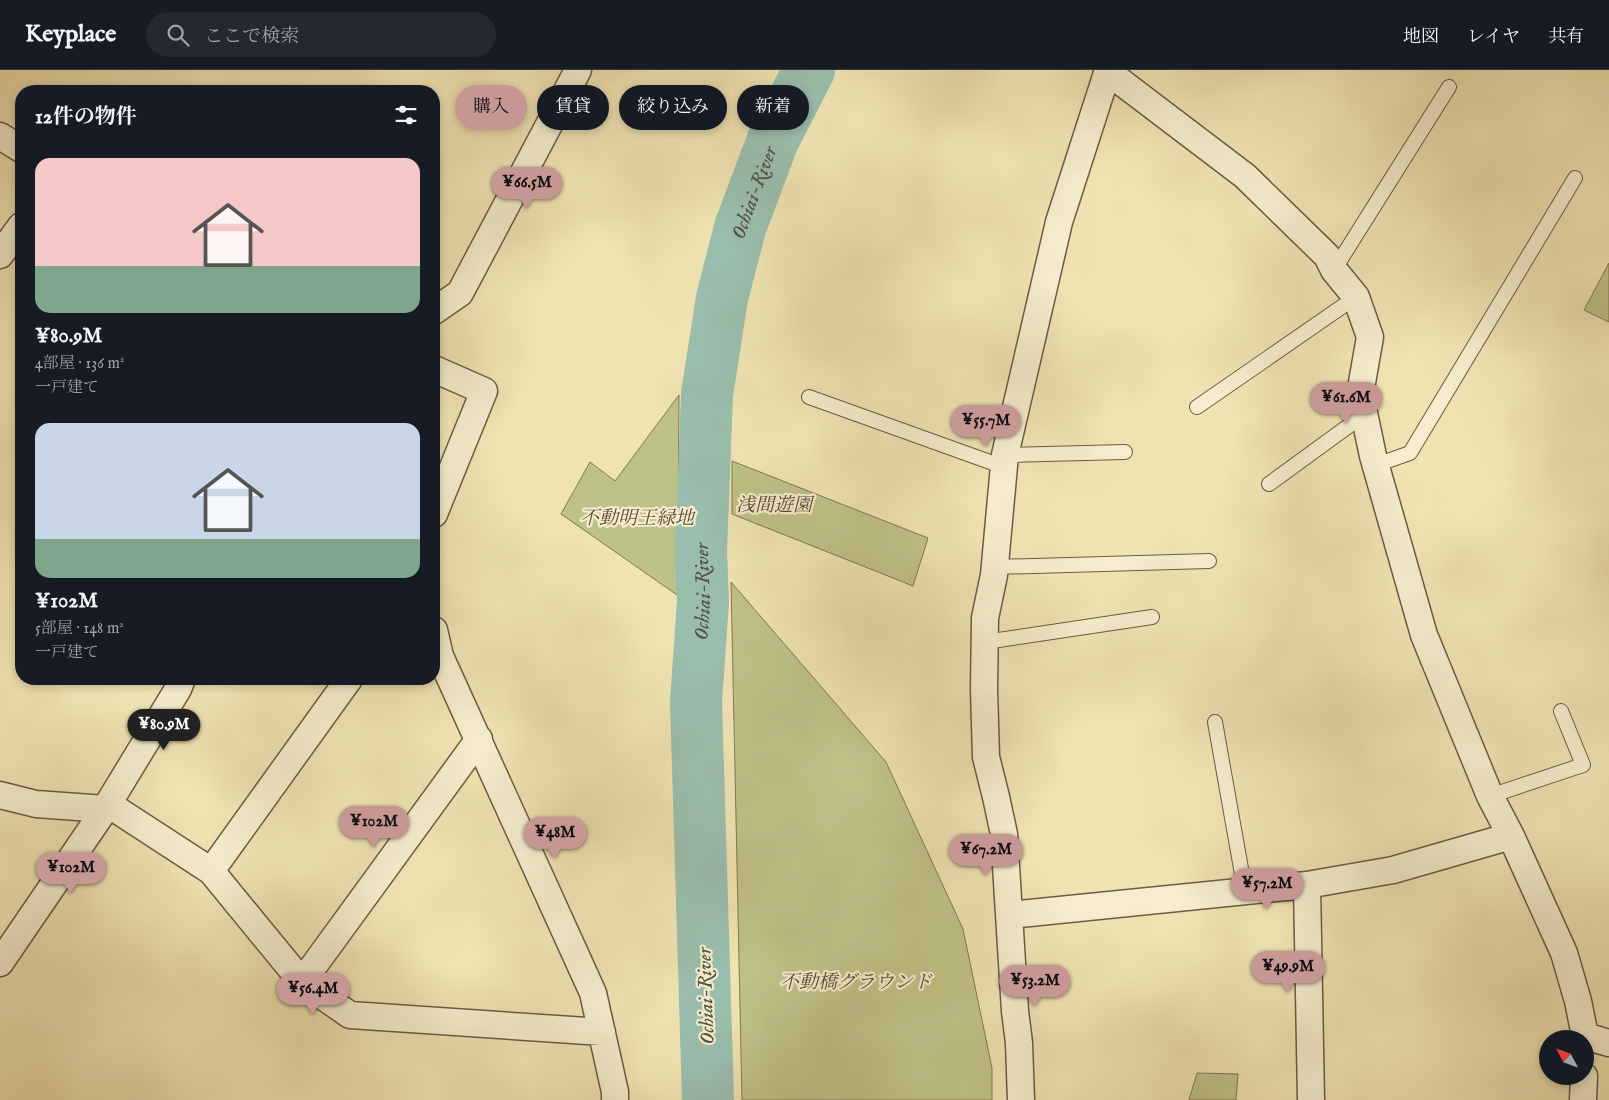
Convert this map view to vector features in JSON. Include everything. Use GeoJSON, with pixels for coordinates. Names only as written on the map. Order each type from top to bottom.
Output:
{"type":"FeatureCollection","features":[{"type":"Feature","properties":{"kind":"street"},"geometry":{"type":"LineString","coordinates":[[440,308],[460,293],[578,70]]}},
{"type":"Feature","properties":{"kind":"street"},"geometry":{"type":"LineString","coordinates":[[1021,1100],[1019,1043],[1015,1011],[1004,834],[986,757],[984,689],[985,618],[995,567],[1005,461],[1059,222],[1108,71],[1245,176],[1327,256],[1334,270],[1356,297],[1370,337],[1360,394],[1376,465],[1424,635],[1490,796],[1511,836],[1564,954],[1578,1001],[1589,1030]]}},
{"type":"Feature","properties":{"kind":"street"},"geometry":{"type":"LineString","coordinates":[[0,136],[15,145]]}},
{"type":"Feature","properties":{"kind":"street"},"geometry":{"type":"LineString","coordinates":[[0,255],[15,234]]}},
{"type":"Feature","properties":{"kind":"street"},"geometry":{"type":"LineString","coordinates":[[440,372],[484,391],[440,499]]}},
{"type":"Feature","properties":{"kind":"street"},"geometry":{"type":"LineString","coordinates":[[440,656],[593,993],[615,1092],[615,1100]]}},
{"type":"Feature","properties":{"kind":"street"},"geometry":{"type":"LineString","coordinates":[[0,963],[106,806],[179,685]]}},
{"type":"Feature","properties":{"kind":"street"},"geometry":{"type":"LineString","coordinates":[[211,871],[345,685]]}},
{"type":"Feature","properties":{"kind":"street"},"geometry":{"type":"LineString","coordinates":[[302,982],[478,739]]}},
{"type":"Feature","properties":{"kind":"street"},"geometry":{"type":"LineString","coordinates":[[0,795],[36,804],[106,806],[211,871],[302,982],[350,1015],[602,1032]]}},
{"type":"Feature","properties":{"kind":"street"},"geometry":{"type":"LineString","coordinates":[[1010,915],[1307,885],[1393,870],[1511,836]]}},
{"type":"Feature","properties":{"kind":"street"},"geometry":{"type":"LineString","coordinates":[[1307,885],[1311,1100]]}},
{"type":"Feature","properties":{"kind":"street"},"geometry":{"type":"LineString","coordinates":[[1583,1100],[1584,1085]]}},
{"type":"Feature","properties":{"kind":"lane"},"geometry":{"type":"LineString","coordinates":[[1334,270],[1449,87]]}},
{"type":"Feature","properties":{"kind":"lane"},"geometry":{"type":"LineString","coordinates":[[1376,465],[1410,453],[1575,178]]}},
{"type":"Feature","properties":{"kind":"lane"},"geometry":{"type":"LineString","coordinates":[[1197,407],[1356,297]]}},
{"type":"Feature","properties":{"kind":"lane"},"geometry":{"type":"LineString","coordinates":[[809,398],[1005,461],[1125,452]]}},
{"type":"Feature","properties":{"kind":"lane"},"geometry":{"type":"LineString","coordinates":[[1269,484],[1365,414]]}},
{"type":"Feature","properties":{"kind":"lane"},"geometry":{"type":"LineString","coordinates":[[995,567],[1209,561]]}},
{"type":"Feature","properties":{"kind":"lane"},"geometry":{"type":"LineString","coordinates":[[985,642],[1152,617]]}},
{"type":"Feature","properties":{"kind":"lane"},"geometry":{"type":"LineString","coordinates":[[1490,796],[1583,764],[1561,711]]}},
{"type":"Feature","properties":{"kind":"lane"},"geometry":{"type":"LineString","coordinates":[[1215,722],[1245,892]]}},
{"type":"Feature","properties":{"kind":"green space"},"geometry":{"type":"Polygon","coordinates":[[[1609,263],[1609,322],[1584,310],[1609,263]]]}},
{"type":"Feature","properties":{"kind":"green space","name":"不動明王緑地"},"geometry":{"type":"Polygon","coordinates":[[[679,395],[678,530],[680,597],[561,514],[590,462],[615,481],[679,395]]]}},
{"type":"Feature","properties":{"kind":"green space","name":"浅間遊園"},"geometry":{"type":"Polygon","coordinates":[[[732,461],[928,538],[913,586],[732,514],[732,461]]]}},
{"type":"Feature","properties":{"kind":"green space","name":"不動橋グラウンド"},"geometry":{"type":"Polygon","coordinates":[[[731,582],[886,762],[963,929],[992,1068],[992,1100],[742,1100],[731,582]]]}},
{"type":"Feature","properties":{"kind":"green space"},"geometry":{"type":"Polygon","coordinates":[[[1197,1073],[1238,1074],[1236,1100],[1189,1100],[1197,1073]]]}},
{"type":"Feature","properties":{"kind":"waterway","name":"Ochiai-River"},"geometry":{"type":"LineString","coordinates":[[708,1100],[696,701],[703,602],[701,551],[707,394],[722,298],[740,228],[773,140],[809,70]]}}]}
